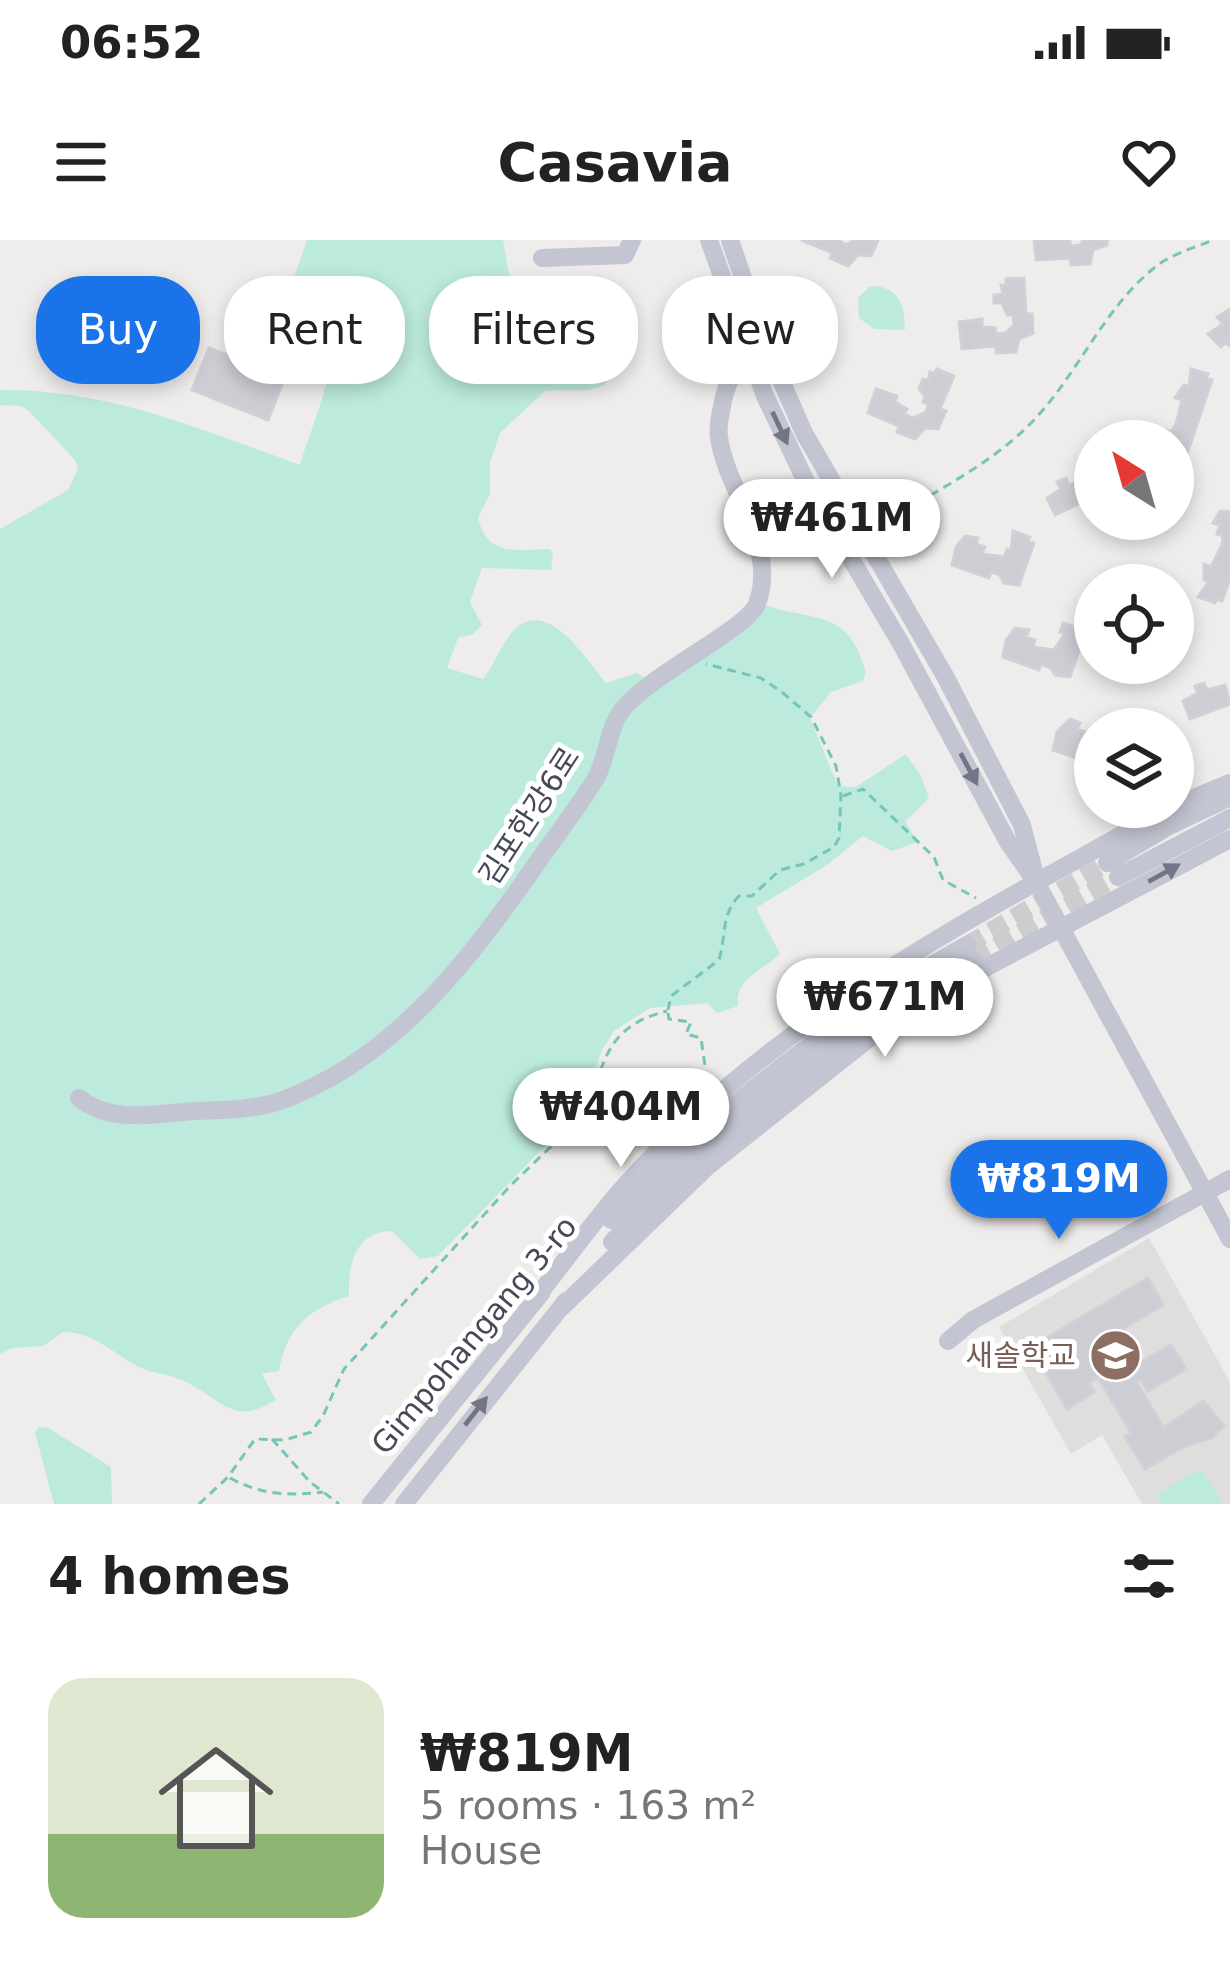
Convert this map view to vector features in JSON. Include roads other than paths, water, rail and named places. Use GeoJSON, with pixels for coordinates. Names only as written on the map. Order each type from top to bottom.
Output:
{"type":"FeatureCollection","features":[{"type":"Feature","properties":{"kind":"street"},"geometry":{"type":"LineString","coordinates":[[542,258],[625,255],[632,240]]}},
{"type":"Feature","properties":{"kind":"street"},"geometry":{"type":"LineString","coordinates":[[710,240],[725,276]]}},
{"type":"Feature","properties":{"kind":"street"},"geometry":{"type":"LineString","coordinates":[[730,240],[739,276]]}},
{"type":"Feature","properties":{"kind":"street","name":"김포한강6로"},"geometry":{"type":"LineString","coordinates":[[79,1098],[94,1110],[113,1114],[256,1106],[302,1092],[366,1055],[416,1012],[480,944],[596,778],[622,711],[683,658],[743,621],[758,602],[760,578],[753,530],[718,433],[728,384]]}},
{"type":"Feature","properties":{"kind":"street"},"geometry":{"type":"LineString","coordinates":[[770,384],[809,488],[909,657],[1008,842],[1036,882],[1230,1239]]}},
{"type":"Feature","properties":{"kind":"street"},"geometry":{"type":"LineString","coordinates":[[776,384],[945,676],[1022,825],[1036,882]]}},
{"type":"Feature","properties":{"kind":"street"},"geometry":{"type":"LineString","coordinates":[[962,923],[977,943],[975,958],[1060,930],[1164,812],[1230,783]]}},
{"type":"Feature","properties":{"kind":"street"},"geometry":{"type":"LineString","coordinates":[[1111,871],[1169,826],[1230,797]]}},
{"type":"Feature","properties":{"kind":"street"},"geometry":{"type":"LineString","coordinates":[[1111,871],[1230,818]]}},
{"type":"Feature","properties":{"kind":"street"},"geometry":{"type":"LineString","coordinates":[[536,1298],[620,1191],[720,1096],[857,987],[1036,882],[1111,871],[1230,839]]}},
{"type":"Feature","properties":{"kind":"street","name":"Gimpohangang 3-ro"},"geometry":{"type":"LineString","coordinates":[[371,1504],[536,1298],[646,1184],[740,1101],[874,999],[975,958]]}},
{"type":"Feature","properties":{"kind":"street","name":"Gimpohangang 3-ro"},"geometry":{"type":"LineString","coordinates":[[404,1504],[562,1307],[707,1167],[824,1071],[975,958]]}},
{"type":"Feature","properties":{"kind":"street"},"geometry":{"type":"LineString","coordinates":[[948,1341],[973,1320],[1230,1179]]}},
{"type":"Feature","properties":{"kind":"tunnel"},"geometry":{"type":"LineString","coordinates":[[967,945],[1107,863]]}},
{"type":"Feature","properties":{"kind":"tunnel"},"geometry":{"type":"LineString","coordinates":[[973,959],[1118,877]]}},
{"type":"Feature","properties":{"kind":"place","name":"새솔학교"},"geometry":{"type":"Point","coordinates":[1115,1355]}}]}
